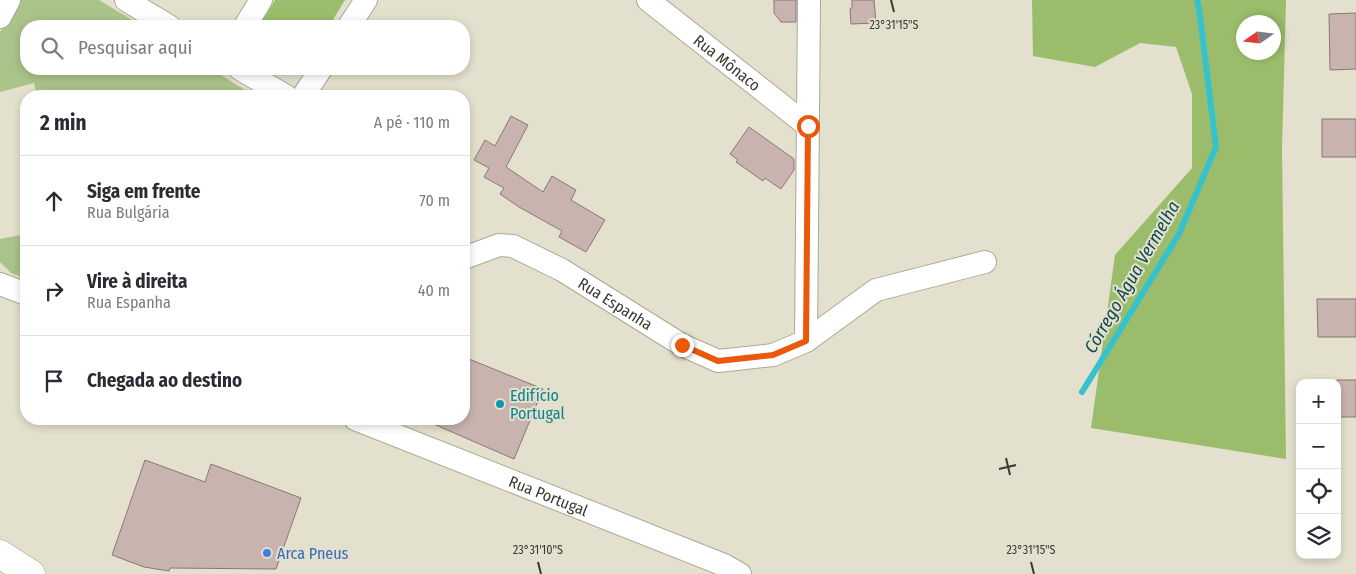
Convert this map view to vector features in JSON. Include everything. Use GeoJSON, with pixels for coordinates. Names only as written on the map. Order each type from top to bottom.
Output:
{"type":"FeatureCollection","features":[{"type":"Feature","properties":{"kind":"main road"},"geometry":{"type":"LineString","coordinates":[[0,554],[31,574]]}},
{"type":"Feature","properties":{"kind":"street"},"geometry":{"type":"LineString","coordinates":[[0,17],[9,0]]}},
{"type":"Feature","properties":{"kind":"street"},"geometry":{"type":"LineString","coordinates":[[126,0],[160,20]]}},
{"type":"Feature","properties":{"kind":"street"},"geometry":{"type":"LineString","coordinates":[[249,20],[261,0]]}},
{"type":"Feature","properties":{"kind":"street"},"geometry":{"type":"LineString","coordinates":[[353,20],[366,0]]}},
{"type":"Feature","properties":{"kind":"street","name":"Rua Mônaco"},"geometry":{"type":"LineString","coordinates":[[648,0],[808,126]]}},
{"type":"Feature","properties":{"kind":"street"},"geometry":{"type":"LineString","coordinates":[[806,341],[809,0]]}},
{"type":"Feature","properties":{"kind":"street"},"geometry":{"type":"LineString","coordinates":[[250,75],[276,90]]}},
{"type":"Feature","properties":{"kind":"street"},"geometry":{"type":"LineString","coordinates":[[307,90],[318,75]]}},
{"type":"Feature","properties":{"kind":"street","name":"Rua Espanha"},"geometry":{"type":"LineString","coordinates":[[470,256],[499,245],[513,246],[562,270],[682,345],[718,361],[773,355],[806,341],[876,290],[984,262]]}},
{"type":"Feature","properties":{"kind":"street"},"geometry":{"type":"LineString","coordinates":[[0,284],[20,292]]}},
{"type":"Feature","properties":{"kind":"street","name":"Rua Portugal"},"geometry":{"type":"LineString","coordinates":[[370,425],[724,565],[740,574]]}},
{"type":"Feature","properties":{"kind":"green space"},"geometry":{"type":"Polygon","coordinates":[[[21,0],[99,0],[132,20],[20,20],[20,75],[221,75],[245,90],[36,90],[34,83],[0,92],[0,32],[21,0]]]}},
{"type":"Feature","properties":{"kind":"green space"},"geometry":{"type":"Polygon","coordinates":[[[275,0],[345,0],[333,20],[263,20],[275,0]]]}},
{"type":"Feature","properties":{"kind":"green space"},"geometry":{"type":"Polygon","coordinates":[[[1032,0],[1286,0],[1282,148],[1286,459],[1091,428],[1115,255],[1192,168],[1192,94],[1176,47],[1140,43],[1095,67],[1033,56],[1032,0]]]}},
{"type":"Feature","properties":{"kind":"green space"},"geometry":{"type":"Polygon","coordinates":[[[20,235],[20,277],[11,273],[0,262],[0,239],[20,235]]]}},
{"type":"Feature","properties":{"kind":"building"},"geometry":{"type":"Polygon","coordinates":[[[774,0],[796,0],[796,22],[781,22],[774,13],[774,0]]]}},
{"type":"Feature","properties":{"kind":"building"},"geometry":{"type":"Polygon","coordinates":[[[852,0],[874,0],[876,23],[851,24],[850,9],[852,8],[852,0]]]}},
{"type":"Feature","properties":{"kind":"building"},"geometry":{"type":"Polygon","coordinates":[[[1356,13],[1356,69],[1330,70],[1329,14],[1356,13]]]}},
{"type":"Feature","properties":{"kind":"building"},"geometry":{"type":"Polygon","coordinates":[[[511,116],[528,125],[506,167],[543,192],[552,176],[576,190],[571,200],[605,220],[586,252],[559,237],[562,231],[500,194],[504,188],[484,177],[489,168],[474,160],[485,140],[495,146],[511,116]]]}},
{"type":"Feature","properties":{"kind":"building"},"geometry":{"type":"Polygon","coordinates":[[[1322,119],[1356,119],[1356,157],[1322,157],[1322,119]]]}},
{"type":"Feature","properties":{"kind":"building"},"geometry":{"type":"Polygon","coordinates":[[[749,127],[794,159],[794,170],[781,189],[765,178],[763,181],[736,162],[738,160],[730,154],[749,127]]]}},
{"type":"Feature","properties":{"kind":"building"},"geometry":{"type":"Polygon","coordinates":[[[1317,299],[1356,299],[1356,337],[1318,337],[1317,299]]]}},
{"type":"Feature","properties":{"kind":"building","name":"Edifício Portugal"},"geometry":{"type":"Polygon","coordinates":[[[470,359],[543,389],[514,459],[436,425],[470,425],[470,359]]]}},
{"type":"Feature","properties":{"kind":"building"},"geometry":{"type":"Polygon","coordinates":[[[1341,380],[1356,380],[1356,417],[1341,417],[1341,380]]]}},
{"type":"Feature","properties":{"kind":"building"},"geometry":{"type":"Polygon","coordinates":[[[145,460],[205,482],[211,464],[301,498],[276,569],[170,568],[169,571],[144,567],[112,555],[145,460]]]}},
{"type":"Feature","properties":{"kind":"waterway","name":"Córrego Água Vermelha"},"geometry":{"type":"LineString","coordinates":[[1082,392],[1179,234],[1216,147],[1197,0]]}},
{"type":"Feature","properties":{"kind":"place","name":"Edifício Portugal"},"geometry":{"type":"Point","coordinates":[500,404]}},
{"type":"Feature","properties":{"kind":"place","name":"Arca Pneus"},"geometry":{"type":"Point","coordinates":[267,553]}},
{"type":"Feature","properties":{"kind":"route"},"geometry":{"type":"LineString","coordinates":[[682,345],[718,361],[773,355],[806,341],[808,126]]}}]}
